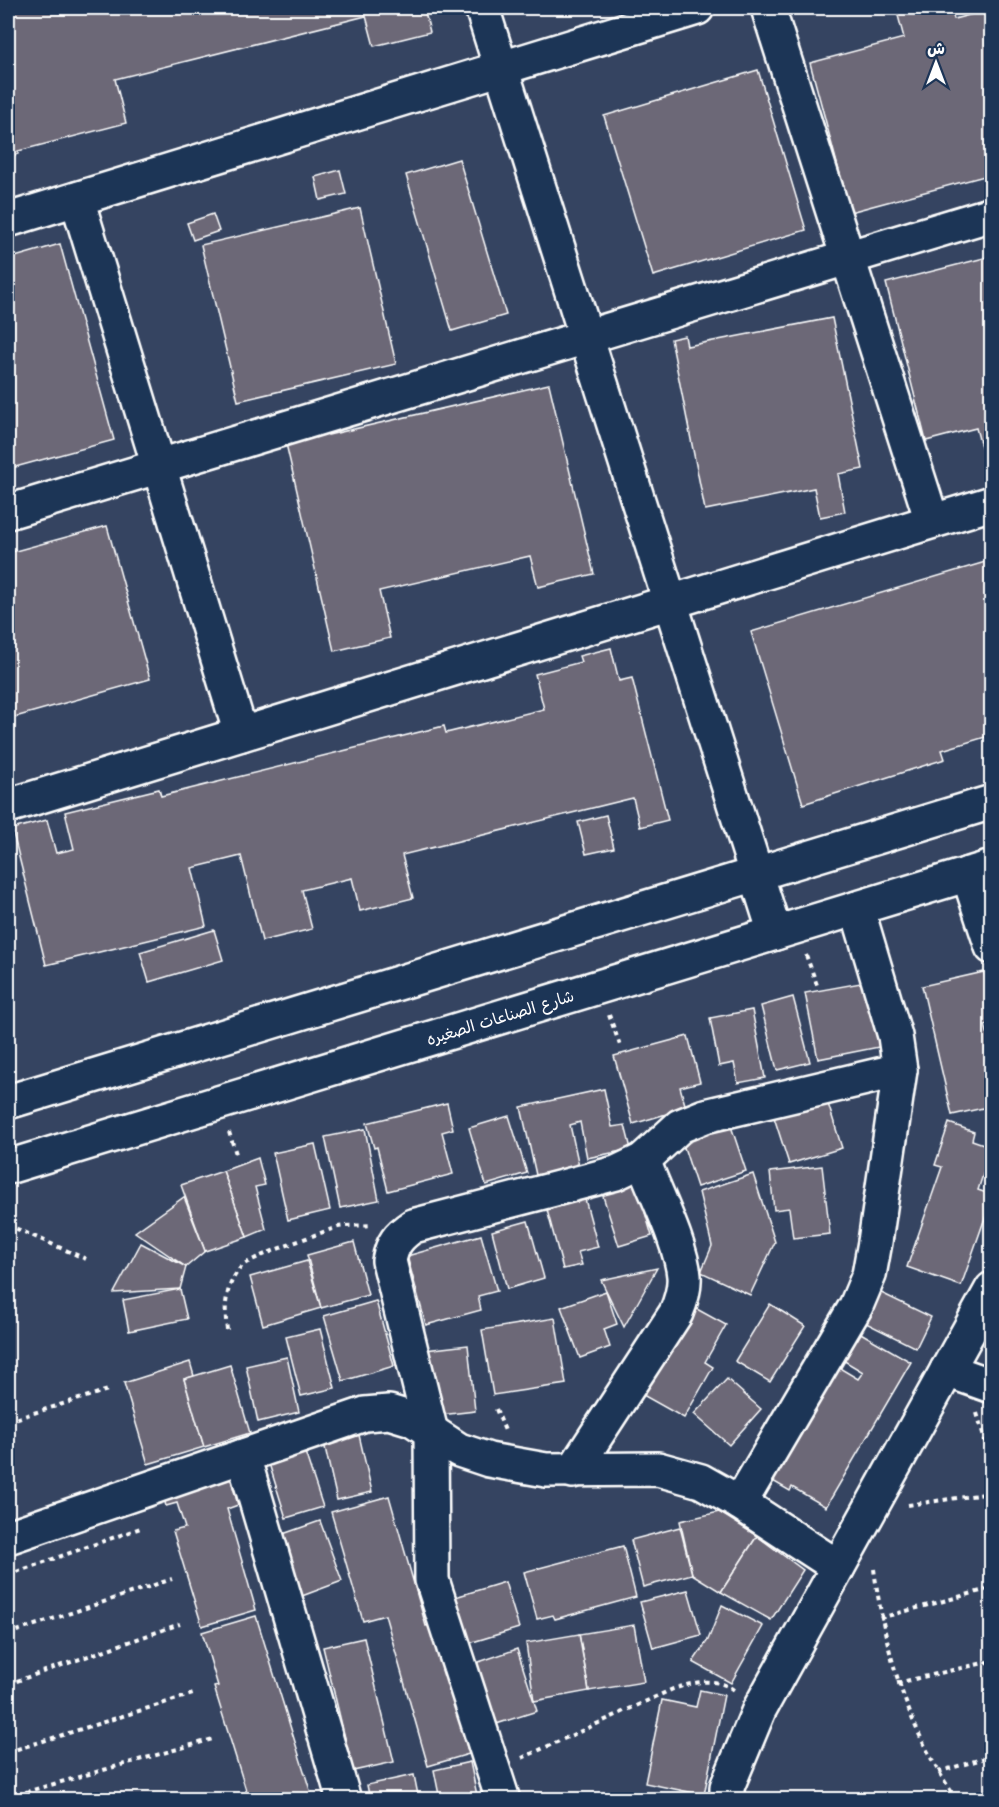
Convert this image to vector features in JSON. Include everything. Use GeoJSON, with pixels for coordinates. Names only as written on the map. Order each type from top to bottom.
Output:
{"type":"FeatureCollection","features":[{"type":"Feature","properties":{"kind":"street"},"geometry":{"type":"LineString","coordinates":[[482,8],[776,933]]}},
{"type":"Feature","properties":{"kind":"street"},"geometry":{"type":"LineString","coordinates":[[8,220],[697,8]]}},
{"type":"Feature","properties":{"kind":"street"},"geometry":{"type":"LineString","coordinates":[[768,8],[932,521]]}},
{"type":"Feature","properties":{"kind":"street"},"geometry":{"type":"LineString","coordinates":[[77,199],[242,734]]}},
{"type":"Feature","properties":{"kind":"street"},"geometry":{"type":"LineString","coordinates":[[8,513],[992,214]]}},
{"type":"Feature","properties":{"kind":"street"},"geometry":{"type":"LineString","coordinates":[[8,806],[992,503]]}},
{"type":"Feature","properties":{"kind":"street"},"geometry":{"type":"LineString","coordinates":[[8,1101],[992,802]]}},
{"type":"Feature","properties":{"kind":"street"},"geometry":{"type":"LineString","coordinates":[[980,870],[992,946]]}},
{"type":"Feature","properties":{"kind":"street","name":"شارع الصناعات الصغيره"},"geometry":{"type":"LineString","coordinates":[[8,1167],[980,870]]}},
{"type":"Feature","properties":{"kind":"street"},"geometry":{"type":"LineString","coordinates":[[740,1503],[856,1306],[868,1275],[900,1070],[895,1036],[857,908]]}},
{"type":"Feature","properties":{"kind":"street"},"geometry":{"type":"LineString","coordinates":[[498,1785],[432,1580],[431,1432],[389,1261],[392,1246],[400,1234],[413,1226],[616,1173],[643,1160],[680,1126],[705,1116],[900,1070]]}},
{"type":"Feature","properties":{"kind":"street"},"geometry":{"type":"LineString","coordinates":[[573,1471],[676,1313],[682,1296],[684,1278],[681,1260],[643,1160]]}},
{"type":"Feature","properties":{"kind":"street"},"geometry":{"type":"LineString","coordinates":[[727,1800],[728,1787],[759,1710],[870,1510],[969,1378],[992,1289]]}},
{"type":"Feature","properties":{"kind":"street"},"geometry":{"type":"LineString","coordinates":[[8,1537],[365,1414],[389,1412],[412,1419],[459,1450],[489,1460],[546,1470],[658,1469],[701,1481],[740,1503],[838,1567]]}},
{"type":"Feature","properties":{"kind":"street"},"geometry":{"type":"LineString","coordinates":[[243,1456],[344,1800]]}},
{"type":"Feature","properties":{"kind":"path"},"geometry":{"type":"LineString","coordinates":[[8,1225],[86,1259]]}},
{"type":"Feature","properties":{"kind":"path"},"geometry":{"type":"LineString","coordinates":[[227,1330],[224,1312],[227,1294],[234,1277],[245,1263],[339,1227],[371,1225],[400,1234]]}},
{"type":"Feature","properties":{"kind":"path"},"geometry":{"type":"LineString","coordinates":[[969,1378],[992,1464]]}},
{"type":"Feature","properties":{"kind":"path"},"geometry":{"type":"LineString","coordinates":[[8,1421],[111,1389]]}},
{"type":"Feature","properties":{"kind":"path"},"geometry":{"type":"LineString","coordinates":[[870,1510],[992,1493]]}},
{"type":"Feature","properties":{"kind":"path"},"geometry":{"type":"LineString","coordinates":[[8,1575],[143,1527]]}},
{"type":"Feature","properties":{"kind":"path"},"geometry":{"type":"LineString","coordinates":[[874,1565],[880,1618],[897,1683],[915,1729],[938,1772],[957,1800]]}},
{"type":"Feature","properties":{"kind":"path"},"geometry":{"type":"LineString","coordinates":[[8,1634],[172,1579]]}},
{"type":"Feature","properties":{"kind":"path"},"geometry":{"type":"LineString","coordinates":[[880,1618],[992,1588]]}},
{"type":"Feature","properties":{"kind":"path"},"geometry":{"type":"LineString","coordinates":[[8,1684],[180,1624]]}},
{"type":"Feature","properties":{"kind":"path"},"geometry":{"type":"LineString","coordinates":[[897,1683],[992,1661]]}},
{"type":"Feature","properties":{"kind":"path"},"geometry":{"type":"LineString","coordinates":[[498,1785],[673,1689],[698,1682],[724,1683],[759,1710]]}},
{"type":"Feature","properties":{"kind":"path"},"geometry":{"type":"LineString","coordinates":[[8,1752],[193,1694]]}},
{"type":"Feature","properties":{"kind":"path"},"geometry":{"type":"LineString","coordinates":[[8,1797],[213,1739]]}},
{"type":"Feature","properties":{"kind":"path"},"geometry":{"type":"LineString","coordinates":[[938,1772],[992,1756]]}},
{"type":"Feature","properties":{"kind":"building"},"geometry":{"type":"Polygon","coordinates":[[[8,8],[424,8],[430,32],[374,46],[366,16],[115,79],[126,123],[18,151],[18,154],[8,157],[8,8]]]}},
{"type":"Feature","properties":{"kind":"building"},"geometry":{"type":"Polygon","coordinates":[[[896,8],[951,8],[954,19],[992,9],[992,174],[850,212],[810,63],[904,38],[896,8]]]}},
{"type":"Feature","properties":{"kind":"building"},"geometry":{"type":"Polygon","coordinates":[[[758,70],[806,230],[653,276],[604,116],[758,70]]]}},
{"type":"Feature","properties":{"kind":"building"},"geometry":{"type":"Polygon","coordinates":[[[459,159],[506,315],[452,331],[406,175],[459,159]]]}},
{"type":"Feature","properties":{"kind":"building"},"geometry":{"type":"Polygon","coordinates":[[[340,170],[346,194],[320,200],[315,177],[340,170]]]}},
{"type":"Feature","properties":{"kind":"building"},"geometry":{"type":"Polygon","coordinates":[[[360,208],[396,364],[238,401],[201,245],[360,208]]]}},
{"type":"Feature","properties":{"kind":"building"},"geometry":{"type":"Polygon","coordinates":[[[213,214],[219,231],[193,240],[187,223],[213,214]]]}},
{"type":"Feature","properties":{"kind":"building"},"geometry":{"type":"Polygon","coordinates":[[[60,244],[114,440],[8,469],[8,259],[60,244]]]}},
{"type":"Feature","properties":{"kind":"building"},"geometry":{"type":"Polygon","coordinates":[[[992,256],[992,459],[985,461],[976,428],[926,441],[886,283],[992,256]]]}},
{"type":"Feature","properties":{"kind":"building"},"geometry":{"type":"Polygon","coordinates":[[[832,318],[863,469],[838,474],[845,512],[820,517],[814,488],[705,510],[671,339],[685,336],[687,346],[832,318]]]}},
{"type":"Feature","properties":{"kind":"building"},"geometry":{"type":"Polygon","coordinates":[[[549,384],[594,574],[538,587],[530,556],[379,591],[390,638],[334,651],[284,435],[326,425],[328,435],[549,384]]]}},
{"type":"Feature","properties":{"kind":"building"},"geometry":{"type":"Polygon","coordinates":[[[107,526],[150,679],[8,719],[8,553],[107,526]]]}},
{"type":"Feature","properties":{"kind":"building"},"geometry":{"type":"Polygon","coordinates":[[[992,560],[992,735],[942,750],[945,759],[803,804],[751,632],[992,560]]]}},
{"type":"Feature","properties":{"kind":"building"},"geometry":{"type":"Polygon","coordinates":[[[611,648],[619,681],[632,678],[668,820],[640,827],[633,798],[402,855],[413,898],[360,911],[352,878],[302,890],[312,929],[262,941],[241,856],[192,868],[206,926],[46,965],[12,829],[47,820],[56,853],[74,849],[65,812],[159,789],[161,796],[444,726],[446,733],[544,709],[535,674],[581,662],[579,656],[611,648]]]}},
{"type":"Feature","properties":{"kind":"building"},"geometry":{"type":"Polygon","coordinates":[[[606,815],[614,848],[586,854],[578,822],[606,815]]]}},
{"type":"Feature","properties":{"kind":"building"},"geometry":{"type":"Polygon","coordinates":[[[214,930],[223,960],[149,982],[140,952],[214,930]]]}},
{"type":"Feature","properties":{"kind":"building"},"geometry":{"type":"Polygon","coordinates":[[[984,972],[992,1003],[992,1023],[985,1025],[992,1051],[992,1106],[952,1115],[922,986],[984,972]]]}},
{"type":"Feature","properties":{"kind":"building"},"geometry":{"type":"Polygon","coordinates":[[[866,982],[879,1047],[818,1059],[805,993],[866,982]]]}},
{"type":"Feature","properties":{"kind":"building"},"geometry":{"type":"Polygon","coordinates":[[[793,997],[810,1062],[777,1070],[761,1006],[793,997]]]}},
{"type":"Feature","properties":{"kind":"building"},"geometry":{"type":"Polygon","coordinates":[[[752,1010],[765,1078],[738,1083],[734,1063],[719,1066],[710,1018],[752,1010]]]}},
{"type":"Feature","properties":{"kind":"building"},"geometry":{"type":"Polygon","coordinates":[[[688,1036],[700,1082],[680,1087],[686,1108],[633,1124],[614,1056],[688,1036]]]}},
{"type":"Feature","properties":{"kind":"building"},"geometry":{"type":"Polygon","coordinates":[[[604,1089],[612,1127],[625,1125],[631,1149],[587,1158],[580,1122],[570,1125],[579,1166],[536,1175],[521,1107],[604,1089]]]}},
{"type":"Feature","properties":{"kind":"building"},"geometry":{"type":"Polygon","coordinates":[[[825,1094],[842,1148],[789,1164],[772,1111],[825,1094]]]}},
{"type":"Feature","properties":{"kind":"building"},"geometry":{"type":"Polygon","coordinates":[[[447,1103],[453,1129],[442,1132],[453,1174],[388,1191],[377,1147],[374,1148],[367,1123],[447,1103]]]}},
{"type":"Feature","properties":{"kind":"building"},"geometry":{"type":"Polygon","coordinates":[[[509,1116],[527,1173],[486,1185],[469,1128],[509,1116]]]}},
{"type":"Feature","properties":{"kind":"building"},"geometry":{"type":"Polygon","coordinates":[[[728,1117],[746,1171],[697,1187],[679,1132],[728,1117]]]}},
{"type":"Feature","properties":{"kind":"building"},"geometry":{"type":"Polygon","coordinates":[[[949,1123],[974,1132],[972,1140],[992,1147],[978,1190],[992,1195],[992,1198],[961,1286],[907,1267],[942,1167],[935,1165],[949,1123]]]}},
{"type":"Feature","properties":{"kind":"building"},"geometry":{"type":"Polygon","coordinates":[[[365,1129],[379,1200],[340,1208],[325,1137],[365,1129]]]}},
{"type":"Feature","properties":{"kind":"building"},"geometry":{"type":"Polygon","coordinates":[[[315,1144],[330,1210],[288,1220],[273,1153],[315,1144]]]}},
{"type":"Feature","properties":{"kind":"building"},"geometry":{"type":"Polygon","coordinates":[[[258,1158],[265,1185],[255,1187],[266,1229],[247,1237],[223,1171],[258,1158]]]}},
{"type":"Feature","properties":{"kind":"building"},"geometry":{"type":"Polygon","coordinates":[[[822,1166],[830,1234],[793,1238],[789,1208],[774,1210],[770,1172],[822,1166]]]}},
{"type":"Feature","properties":{"kind":"building"},"geometry":{"type":"Polygon","coordinates":[[[223,1171],[247,1237],[205,1251],[181,1185],[223,1171]]]}},
{"type":"Feature","properties":{"kind":"building"},"geometry":{"type":"Polygon","coordinates":[[[753,1174],[775,1242],[750,1295],[701,1272],[712,1246],[699,1192],[753,1174]]]}},
{"type":"Feature","properties":{"kind":"building"},"geometry":{"type":"Polygon","coordinates":[[[636,1182],[652,1236],[619,1246],[602,1193],[636,1182]]]}},
{"type":"Feature","properties":{"kind":"building"},"geometry":{"type":"Polygon","coordinates":[[[184,1197],[205,1251],[186,1267],[135,1232],[184,1197]]]}},
{"type":"Feature","properties":{"kind":"building"},"geometry":{"type":"Polygon","coordinates":[[[585,1199],[598,1247],[578,1252],[582,1265],[563,1269],[547,1210],[585,1199]]]}},
{"type":"Feature","properties":{"kind":"building"},"geometry":{"type":"Polygon","coordinates":[[[528,1221],[544,1278],[507,1289],[492,1231],[528,1221]]]}},
{"type":"Feature","properties":{"kind":"building"},"geometry":{"type":"Polygon","coordinates":[[[481,1235],[497,1291],[478,1296],[481,1310],[426,1325],[407,1256],[481,1235]]]}},
{"type":"Feature","properties":{"kind":"building"},"geometry":{"type":"Polygon","coordinates":[[[354,1242],[368,1295],[321,1308],[307,1255],[354,1242]]]}},
{"type":"Feature","properties":{"kind":"building"},"geometry":{"type":"Polygon","coordinates":[[[141,1243],[186,1267],[180,1289],[114,1293],[141,1243]]]}},
{"type":"Feature","properties":{"kind":"building"},"geometry":{"type":"Polygon","coordinates":[[[307,1261],[321,1308],[263,1325],[250,1277],[307,1261]]]}},
{"type":"Feature","properties":{"kind":"building"},"geometry":{"type":"Polygon","coordinates":[[[657,1268],[624,1327],[601,1280],[657,1268]]]}},
{"type":"Feature","properties":{"kind":"building"},"geometry":{"type":"Polygon","coordinates":[[[869,1287],[931,1317],[916,1348],[854,1317],[869,1287]]]}},
{"type":"Feature","properties":{"kind":"building"},"geometry":{"type":"Polygon","coordinates":[[[180,1289],[187,1319],[129,1331],[123,1300],[180,1289]]]}},
{"type":"Feature","properties":{"kind":"building"},"geometry":{"type":"Polygon","coordinates":[[[606,1291],[617,1324],[604,1329],[610,1347],[580,1358],[561,1307],[606,1291]]]}},
{"type":"Feature","properties":{"kind":"building"},"geometry":{"type":"Polygon","coordinates":[[[376,1301],[394,1366],[343,1381],[324,1316],[376,1301]]]}},
{"type":"Feature","properties":{"kind":"building"},"geometry":{"type":"Polygon","coordinates":[[[684,1302],[726,1325],[705,1362],[713,1367],[684,1418],[634,1390],[684,1302]]]}},
{"type":"Feature","properties":{"kind":"building"},"geometry":{"type":"Polygon","coordinates":[[[770,1304],[805,1326],[770,1382],[735,1361],[770,1304]]]}},
{"type":"Feature","properties":{"kind":"building"},"geometry":{"type":"Polygon","coordinates":[[[555,1318],[566,1384],[493,1395],[482,1330],[555,1318]]]}},
{"type":"Feature","properties":{"kind":"building"},"geometry":{"type":"Polygon","coordinates":[[[852,1328],[911,1362],[826,1507],[792,1487],[790,1491],[771,1480],[838,1367],[858,1379],[863,1372],[836,1356],[852,1328]]]}},
{"type":"Feature","properties":{"kind":"building"},"geometry":{"type":"Polygon","coordinates":[[[320,1329],[335,1388],[301,1396],[286,1337],[320,1329]]]}},
{"type":"Feature","properties":{"kind":"building"},"geometry":{"type":"Polygon","coordinates":[[[468,1345],[475,1411],[432,1416],[425,1350],[468,1345]]]}},
{"type":"Feature","properties":{"kind":"building"},"geometry":{"type":"Polygon","coordinates":[[[287,1357],[299,1412],[258,1422],[246,1366],[287,1357]]]}},
{"type":"Feature","properties":{"kind":"building"},"geometry":{"type":"Polygon","coordinates":[[[190,1362],[194,1376],[184,1379],[204,1447],[148,1464],[124,1383],[190,1362]]]}},
{"type":"Feature","properties":{"kind":"building"},"geometry":{"type":"Polygon","coordinates":[[[230,1365],[250,1433],[204,1447],[184,1379],[230,1365]]]}},
{"type":"Feature","properties":{"kind":"building"},"geometry":{"type":"Polygon","coordinates":[[[727,1379],[761,1409],[729,1445],[694,1414],[727,1379]]]}},
{"type":"Feature","properties":{"kind":"building"},"geometry":{"type":"Polygon","coordinates":[[[359,1435],[372,1492],[337,1500],[324,1443],[359,1435]]]}},
{"type":"Feature","properties":{"kind":"building"},"geometry":{"type":"Polygon","coordinates":[[[303,1446],[323,1507],[286,1518],[267,1457],[303,1446]]]}},
{"type":"Feature","properties":{"kind":"building"},"geometry":{"type":"Polygon","coordinates":[[[229,1472],[238,1505],[227,1509],[256,1610],[202,1626],[173,1531],[185,1528],[177,1503],[166,1506],[162,1492],[229,1472]]]}},
{"type":"Feature","properties":{"kind":"building"},"geometry":{"type":"Polygon","coordinates":[[[389,1496],[426,1626],[432,1624],[469,1754],[428,1766],[385,1615],[363,1621],[331,1512],[389,1496]]]}},
{"type":"Feature","properties":{"kind":"building"},"geometry":{"type":"Polygon","coordinates":[[[719,1512],[757,1536],[721,1592],[692,1574],[680,1521],[719,1512]]]}},
{"type":"Feature","properties":{"kind":"building"},"geometry":{"type":"Polygon","coordinates":[[[320,1521],[342,1581],[302,1596],[280,1535],[320,1521]]]}},
{"type":"Feature","properties":{"kind":"building"},"geometry":{"type":"Polygon","coordinates":[[[680,1527],[692,1574],[643,1587],[631,1540],[680,1527]]]}},
{"type":"Feature","properties":{"kind":"building"},"geometry":{"type":"Polygon","coordinates":[[[757,1536],[803,1570],[771,1620],[721,1592],[757,1536]]]}},
{"type":"Feature","properties":{"kind":"building"},"geometry":{"type":"Polygon","coordinates":[[[623,1546],[636,1597],[555,1619],[553,1615],[537,1619],[524,1572],[623,1546]]]}},
{"type":"Feature","properties":{"kind":"building"},"geometry":{"type":"Polygon","coordinates":[[[505,1582],[519,1628],[466,1644],[452,1598],[505,1582]]]}},
{"type":"Feature","properties":{"kind":"building"},"geometry":{"type":"Polygon","coordinates":[[[688,1590],[701,1635],[653,1648],[640,1602],[688,1590]]]}},
{"type":"Feature","properties":{"kind":"building"},"geometry":{"type":"Polygon","coordinates":[[[722,1605],[763,1626],[731,1683],[693,1662],[708,1640],[722,1605]]]}},
{"type":"Feature","properties":{"kind":"building"},"geometry":{"type":"Polygon","coordinates":[[[256,1616],[313,1800],[249,1800],[214,1687],[218,1686],[202,1632],[256,1616]]]}},
{"type":"Feature","properties":{"kind":"building"},"geometry":{"type":"Polygon","coordinates":[[[634,1625],[644,1682],[589,1691],[579,1634],[634,1625]]]}},
{"type":"Feature","properties":{"kind":"building"},"geometry":{"type":"Polygon","coordinates":[[[579,1634],[589,1691],[534,1701],[526,1643],[579,1634]]]}},
{"type":"Feature","properties":{"kind":"building"},"geometry":{"type":"Polygon","coordinates":[[[364,1638],[394,1762],[353,1771],[323,1647],[364,1638]]]}},
{"type":"Feature","properties":{"kind":"building"},"geometry":{"type":"Polygon","coordinates":[[[517,1649],[537,1711],[487,1727],[467,1666],[517,1649]]]}},
{"type":"Feature","properties":{"kind":"building"},"geometry":{"type":"Polygon","coordinates":[[[700,1690],[724,1695],[704,1795],[645,1783],[662,1700],[696,1707],[700,1690]]]}},
{"type":"Feature","properties":{"kind":"building"},"geometry":{"type":"Polygon","coordinates":[[[470,1762],[478,1800],[440,1800],[434,1770],[470,1762]]]}},
{"type":"Feature","properties":{"kind":"building"},"geometry":{"type":"Polygon","coordinates":[[[414,1775],[419,1800],[370,1800],[367,1785],[414,1775]]]}},
{"type":"Feature","properties":{"kind":"building"},"geometry":{"type":"Polygon","coordinates":[[[625,1793],[686,1799],[686,1800],[624,1800],[625,1793]]]}}]}
